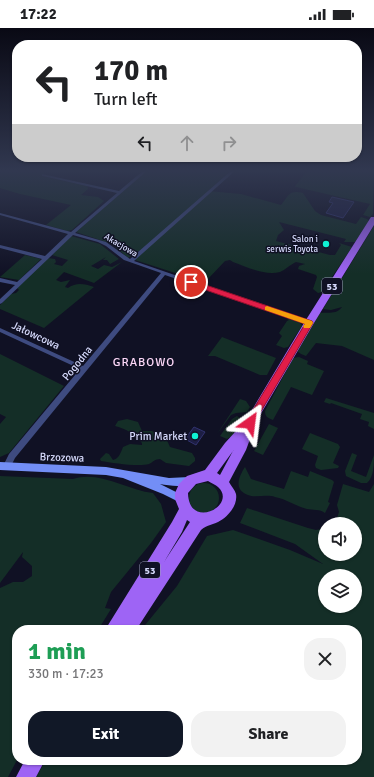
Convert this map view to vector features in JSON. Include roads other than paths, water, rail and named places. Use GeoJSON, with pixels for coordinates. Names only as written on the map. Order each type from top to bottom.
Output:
{"type":"FeatureCollection","features":[{"type":"Feature","properties":{"kind":"main road","name":"53"},"geometry":{"type":"LineString","coordinates":[[130,625],[196,525],[204,519],[219,516],[229,505],[229,491],[223,482],[240,450],[250,423],[309,323],[374,219]]}},
{"type":"Feature","properties":{"kind":"main road","name":"53"},"geometry":{"type":"LineString","coordinates":[[209,475],[229,447],[250,423]]}},
{"type":"Feature","properties":{"kind":"main road","name":"Brzozowa"},"geometry":{"type":"LineString","coordinates":[[3,466],[87,470],[123,474],[169,482],[189,481]]}},
{"type":"Feature","properties":{"kind":"main road","name":"Brzozowa"},"geometry":{"type":"LineString","coordinates":[[123,474],[133,480],[166,491],[183,504]]}},
{"type":"Feature","properties":{"kind":"main road"},"geometry":{"type":"LineString","coordinates":[[189,481],[201,476],[209,475],[223,482]]}},
{"type":"Feature","properties":{"kind":"main road","name":"53"},"geometry":{"type":"LineString","coordinates":[[116,625],[177,527],[183,504],[183,488],[189,481]]}},
{"type":"Feature","properties":{"kind":"main road"},"geometry":{"type":"LineString","coordinates":[[183,504],[194,516],[204,519]]}},
{"type":"Feature","properties":{"kind":"main road"},"geometry":{"type":"LineString","coordinates":[[25,777],[33,765]]}},
{"type":"Feature","properties":{"kind":"street"},"geometry":{"type":"LineString","coordinates":[[0,302],[72,233],[105,205]]}},
{"type":"Feature","properties":{"kind":"street"},"geometry":{"type":"LineString","coordinates":[[130,261],[194,205]]}},
{"type":"Feature","properties":{"kind":"street","name":"Akacjowa"},"geometry":{"type":"LineString","coordinates":[[0,214],[105,243],[130,261],[309,323]]}},
{"type":"Feature","properties":{"kind":"street"},"geometry":{"type":"LineString","coordinates":[[0,246],[46,258]]}},
{"type":"Feature","properties":{"kind":"street","name":"Pogodna"},"geometry":{"type":"LineString","coordinates":[[3,466],[164,273]]}},
{"type":"Feature","properties":{"kind":"street"},"geometry":{"type":"LineString","coordinates":[[0,280],[18,284]]}},
{"type":"Feature","properties":{"kind":"street","name":"Jałowcowa"},"geometry":{"type":"LineString","coordinates":[[0,330],[85,369]]}},
{"type":"Feature","properties":{"kind":"place","name":"Salon i serwis Toyota"},"geometry":{"type":"Point","coordinates":[326,244]}},
{"type":"Feature","properties":{"kind":"place","name":"Prim Market"},"geometry":{"type":"Point","coordinates":[195,436]}},
{"type":"Feature","properties":{"kind":"district","name":"GRABOWO"},"geometry":{"type":"Point","coordinates":[144,362]}}]}
